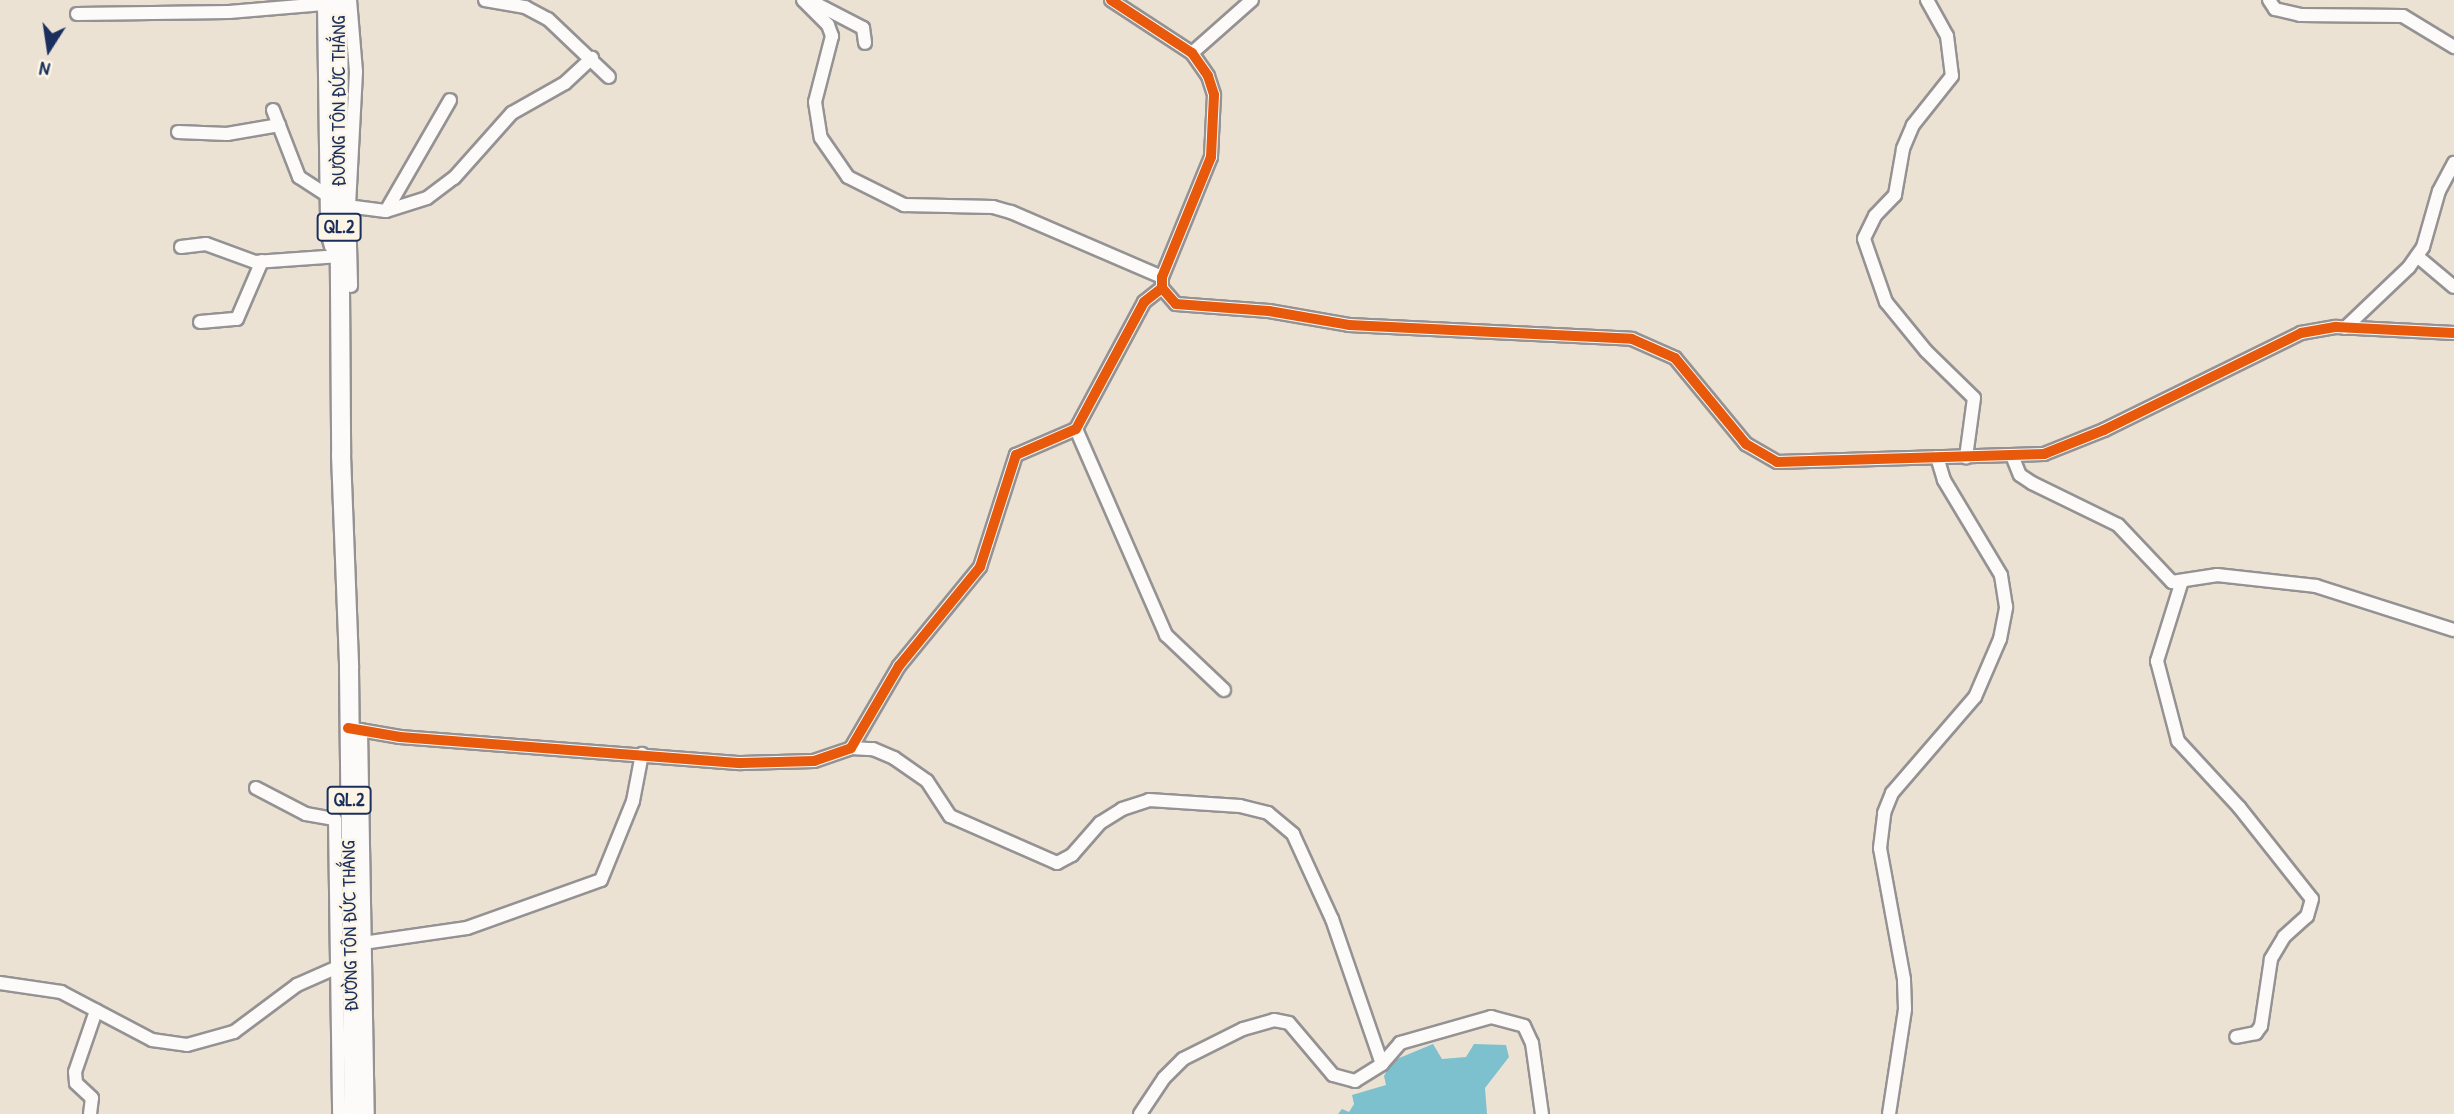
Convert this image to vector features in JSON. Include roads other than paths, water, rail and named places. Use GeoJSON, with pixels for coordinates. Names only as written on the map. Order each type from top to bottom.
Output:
{"type":"FeatureCollection","features":[{"type":"Feature","properties":{"kind":"highway","name":"ĐƯỜNG TÔN ĐỨC THẮNG"},"geometry":{"type":"LineString","coordinates":[[329,1],[340,253],[341,486],[355,729],[351,956],[354,1114]]}},
{"type":"Feature","properties":{"kind":"street"},"geometry":{"type":"LineString","coordinates":[[338,202],[351,97],[350,0]]}},
{"type":"Feature","properties":{"kind":"street"},"geometry":{"type":"LineString","coordinates":[[485,0],[515,2],[548,19],[609,77]]}},
{"type":"Feature","properties":{"kind":"street"},"geometry":{"type":"LineString","coordinates":[[803,0],[828,25],[831,36],[815,102],[821,138],[848,177],[904,205],[993,207],[1011,212],[1162,282],[1183,307],[1247,308],[1349,325],[1632,339],[1675,358],[1760,455],[1802,464],[1937,457],[2012,458],[2068,447],[2301,333],[2345,328],[2454,333]]}},
{"type":"Feature","properties":{"kind":"street"},"geometry":{"type":"LineString","coordinates":[[809,0],[863,28],[865,43]]}},
{"type":"Feature","properties":{"kind":"street"},"geometry":{"type":"LineString","coordinates":[[851,748],[899,666],[981,567],[1016,455],[1076,429],[1144,302],[1162,282],[1213,143],[1214,95],[1208,76],[1192,53],[1111,0]]}},
{"type":"Feature","properties":{"kind":"street"},"geometry":{"type":"LineString","coordinates":[[1192,53],[1252,0]]}},
{"type":"Feature","properties":{"kind":"street"},"geometry":{"type":"LineString","coordinates":[[1927,0],[1947,36],[1952,76],[1913,125],[1903,149],[1895,195],[1875,216],[1864,239],[1886,302],[1926,351],[1974,398],[1966,457]]}},
{"type":"Feature","properties":{"kind":"street"},"geometry":{"type":"LineString","coordinates":[[2269,0],[2275,9],[2300,15],[2403,16],[2454,47]]}},
{"type":"Feature","properties":{"kind":"street"},"geometry":{"type":"LineString","coordinates":[[77,14],[229,12],[329,1],[328,96],[338,202],[351,286]]}},
{"type":"Feature","properties":{"kind":"street"},"geometry":{"type":"LineString","coordinates":[[273,110],[299,177],[306,186],[338,202],[386,211],[427,198],[444,188],[512,113],[555,90],[592,58]]}},
{"type":"Feature","properties":{"kind":"street"},"geometry":{"type":"LineString","coordinates":[[386,211],[450,100]]}},
{"type":"Feature","properties":{"kind":"street"},"geometry":{"type":"LineString","coordinates":[[178,132],[227,134],[279,125]]}},
{"type":"Feature","properties":{"kind":"street"},"geometry":{"type":"LineString","coordinates":[[2345,328],[2417,256],[2454,163]]}},
{"type":"Feature","properties":{"kind":"street"},"geometry":{"type":"LineString","coordinates":[[181,247],[206,244],[262,261],[340,253]]}},
{"type":"Feature","properties":{"kind":"street"},"geometry":{"type":"LineString","coordinates":[[2417,256],[2454,287]]}},
{"type":"Feature","properties":{"kind":"street"},"geometry":{"type":"LineString","coordinates":[[200,322],[237,318],[262,261]]}},
{"type":"Feature","properties":{"kind":"street"},"geometry":{"type":"LineString","coordinates":[[1076,429],[1166,635],[1224,690]]}},
{"type":"Feature","properties":{"kind":"street"},"geometry":{"type":"LineString","coordinates":[[1888,1114],[1905,1009],[1904,979],[1880,848],[1884,813],[1892,793],[1975,697],[2000,639],[2006,607],[2001,575],[1944,480],[1937,457]]}},
{"type":"Feature","properties":{"kind":"street"},"geometry":{"type":"LineString","coordinates":[[2012,458],[2020,475],[2032,483],[2118,525],[2169,580],[2181,584],[2217,575],[2316,586],[2454,630]]}},
{"type":"Feature","properties":{"kind":"street"},"geometry":{"type":"LineString","coordinates":[[2181,584],[2157,661],[2171,724],[2187,753],[2239,807],[2312,899],[2307,916],[2284,937],[2271,959],[2261,1026],[2256,1033],[2236,1037]]}},
{"type":"Feature","properties":{"kind":"street"},"geometry":{"type":"LineString","coordinates":[[355,729],[775,763],[822,759],[851,748],[873,749],[894,758],[927,782],[950,816],[1057,863],[1072,855],[1100,823],[1122,809],[1149,800],[1240,806],[1268,813],[1293,834],[1332,919],[1382,1064]]}},
{"type":"Feature","properties":{"kind":"street"},"geometry":{"type":"LineString","coordinates":[[0,983],[48,988],[160,1043],[199,1043],[234,1032],[297,985],[351,956],[467,928],[601,880],[633,801],[642,754]]}},
{"type":"Feature","properties":{"kind":"street"},"geometry":{"type":"LineString","coordinates":[[256,788],[306,814],[335,819],[368,1114]]}},
{"type":"Feature","properties":{"kind":"street"},"geometry":{"type":"LineString","coordinates":[[339,1114],[351,956]]}},
{"type":"Feature","properties":{"kind":"street"},"geometry":{"type":"LineString","coordinates":[[90,1114],[92,1098],[75,1081],[96,1011]]}},
{"type":"Feature","properties":{"kind":"street"},"geometry":{"type":"LineString","coordinates":[[1140,1114],[1168,1072],[1183,1059],[1243,1029],[1274,1020],[1289,1023],[1333,1075],[1345,1080],[1364,1078],[1382,1064],[1399,1043],[1491,1017],[1509,1018],[1524,1026],[1532,1043],[1542,1114]]}},
{"type":"Feature","properties":{"kind":"water"},"geometry":{"type":"Polygon","coordinates":[[[1433,1044],[1442,1059],[1466,1057],[1474,1044],[1506,1045],[1509,1057],[1485,1088],[1487,1114],[1338,1114],[1342,1109],[1349,1112],[1354,1104],[1352,1095],[1386,1085],[1384,1076],[1392,1061],[1433,1044]]]}}]}
